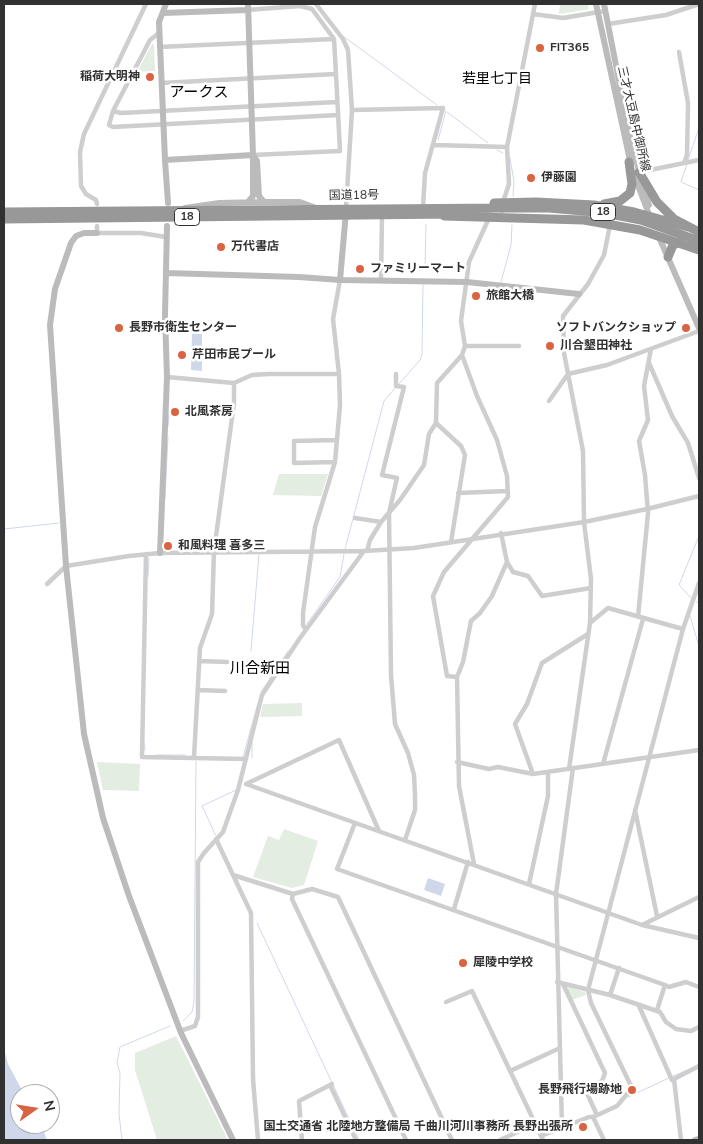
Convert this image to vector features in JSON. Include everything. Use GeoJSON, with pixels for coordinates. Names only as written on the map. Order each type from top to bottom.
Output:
{"type":"FeatureCollection","features":[{"type":"Feature","properties":{"kind":"highway","name":"18"},"geometry":{"type":"LineString","coordinates":[[502,207],[594,205],[625,198],[632,184],[629,162]]}},
{"type":"Feature","properties":{"kind":"highway","name":"18"},"geometry":{"type":"LineString","coordinates":[[639,172],[657,202],[674,219],[699,232]]}},
{"type":"Feature","properties":{"kind":"highway","name":"18"},"geometry":{"type":"LineString","coordinates":[[594,205],[652,216],[688,227]]}},
{"type":"Feature","properties":{"kind":"highway","name":"国道18号"},"geometry":{"type":"LineString","coordinates":[[4,212],[59,215],[346,212],[424,207],[549,208],[605,213],[641,220],[699,242]]}},
{"type":"Feature","properties":{"kind":"highway","name":"国道18号"},"geometry":{"type":"LineString","coordinates":[[4,219],[182,210],[316,209],[382,216],[431,215],[502,207]]}},
{"type":"Feature","properties":{"kind":"highway","name":"18"},"geometry":{"type":"LineString","coordinates":[[431,215],[566,218],[610,224],[680,242],[699,250]]}},
{"type":"Feature","properties":{"kind":"highway"},"geometry":{"type":"LineString","coordinates":[[668,257],[672,245],[680,242]]}},
{"type":"Feature","properties":{"kind":"street"},"geometry":{"type":"LineString","coordinates":[[97,204],[96,200],[86,194],[81,186],[80,152],[84,134],[146,4]]}},
{"type":"Feature","properties":{"kind":"street"},"geometry":{"type":"LineString","coordinates":[[162,4],[163,13]]}},
{"type":"Feature","properties":{"kind":"street"},"geometry":{"type":"LineString","coordinates":[[166,4],[159,22],[159,34],[168,203]]}},
{"type":"Feature","properties":{"kind":"street"},"geometry":{"type":"LineString","coordinates":[[306,630],[303,625],[315,527],[335,462],[340,374],[333,318],[340,280],[352,110],[348,50],[343,39],[316,4]]}},
{"type":"Feature","properties":{"kind":"street"},"geometry":{"type":"LineString","coordinates":[[502,207],[508,184],[507,147],[535,4]]}},
{"type":"Feature","properties":{"kind":"street","name":"三才大豆島中御所線"},"geometry":{"type":"LineString","coordinates":[[596,4],[602,9],[608,24],[639,172],[658,236],[699,329]]}},
{"type":"Feature","properties":{"kind":"street"},"geometry":{"type":"LineString","coordinates":[[608,24],[666,15],[699,4]]}},
{"type":"Feature","properties":{"kind":"street"},"geometry":{"type":"LineString","coordinates":[[163,13],[247,7],[300,6],[312,9],[334,39],[340,151],[165,160]]}},
{"type":"Feature","properties":{"kind":"street"},"geometry":{"type":"LineString","coordinates":[[247,7],[253,155],[253,196],[248,202]]}},
{"type":"Feature","properties":{"kind":"street"},"geometry":{"type":"LineString","coordinates":[[533,14],[563,18],[602,9]]}},
{"type":"Feature","properties":{"kind":"street","name":"三才大豆島中御所線"},"geometry":{"type":"LineString","coordinates":[[602,9],[629,162],[652,216]]}},
{"type":"Feature","properties":{"kind":"street"},"geometry":{"type":"LineString","coordinates":[[159,34],[150,40],[113,111],[109,125],[113,127],[338,115]]}},
{"type":"Feature","properties":{"kind":"street"},"geometry":{"type":"LineString","coordinates":[[160,47],[334,39]]}},
{"type":"Feature","properties":{"kind":"street"},"geometry":{"type":"LineString","coordinates":[[679,52],[688,104],[686,163]]}},
{"type":"Feature","properties":{"kind":"street"},"geometry":{"type":"LineString","coordinates":[[161,84],[336,74]]}},
{"type":"Feature","properties":{"kind":"street"},"geometry":{"type":"LineString","coordinates":[[113,111],[121,114],[337,102]]}},
{"type":"Feature","properties":{"kind":"street"},"geometry":{"type":"LineString","coordinates":[[352,110],[443,108],[425,173],[424,207]]}},
{"type":"Feature","properties":{"kind":"street"},"geometry":{"type":"LineString","coordinates":[[434,145],[507,147]]}},
{"type":"Feature","properties":{"kind":"street"},"geometry":{"type":"LineString","coordinates":[[253,155],[257,161],[259,196],[264,202]]}},
{"type":"Feature","properties":{"kind":"street"},"geometry":{"type":"LineString","coordinates":[[639,172],[699,160]]}},
{"type":"Feature","properties":{"kind":"street"},"geometry":{"type":"LineString","coordinates":[[182,210],[186,207],[248,202],[300,202],[316,209]]}},
{"type":"Feature","properties":{"kind":"street"},"geometry":{"type":"LineString","coordinates":[[381,281],[382,216]]}},
{"type":"Feature","properties":{"kind":"street"},"geometry":{"type":"LineString","coordinates":[[180,1031],[195,1026],[198,1017],[196,862],[223,832],[246,760],[262,695],[306,630],[366,551],[370,540],[381,522],[424,465],[429,434],[436,424],[437,383],[462,355],[464,346],[461,321],[470,262],[490,216]]}},
{"type":"Feature","properties":{"kind":"street"},"geometry":{"type":"LineString","coordinates":[[562,1127],[556,894],[590,623],[591,588],[584,522],[583,451],[564,353],[563,316],[604,254],[610,224]]}},
{"type":"Feature","properties":{"kind":"street"},"geometry":{"type":"LineString","coordinates":[[160,553],[167,377],[167,226]]}},
{"type":"Feature","properties":{"kind":"street"},"geometry":{"type":"LineString","coordinates":[[166,237],[98,230],[76,236],[71,243],[55,289],[51,313],[51,350],[66,566],[84,734],[103,818],[128,896],[180,1031],[233,1140]]}},
{"type":"Feature","properties":{"kind":"street"},"geometry":{"type":"LineString","coordinates":[[166,273],[299,276],[340,280],[467,282],[579,294]]}},
{"type":"Feature","properties":{"kind":"street"},"geometry":{"type":"LineString","coordinates":[[549,401],[568,374],[607,365],[699,329]]}},
{"type":"Feature","properties":{"kind":"street"},"geometry":{"type":"LineString","coordinates":[[464,346],[519,346]]}},
{"type":"Feature","properties":{"kind":"street"},"geometry":{"type":"LineString","coordinates":[[603,764],[640,618],[648,509],[639,441],[648,420],[644,386],[651,349]]}},
{"type":"Feature","properties":{"kind":"street"},"geometry":{"type":"LineString","coordinates":[[457,677],[447,676],[433,596],[444,572],[508,497],[507,476],[497,440],[477,396],[462,355]]}},
{"type":"Feature","properties":{"kind":"street"},"geometry":{"type":"LineString","coordinates":[[649,363],[672,416],[688,443],[699,478]]}},
{"type":"Feature","properties":{"kind":"street"},"geometry":{"type":"LineString","coordinates":[[167,377],[234,383],[252,375],[340,374]]}},
{"type":"Feature","properties":{"kind":"street"},"geometry":{"type":"LineString","coordinates":[[396,374],[397,386],[404,387],[382,475],[397,478],[389,513],[391,675],[396,724],[408,753],[414,775],[415,795],[415,810],[405,840]]}},
{"type":"Feature","properties":{"kind":"street"},"geometry":{"type":"LineString","coordinates":[[194,757],[200,648],[212,614],[214,552],[234,403],[234,383]]}},
{"type":"Feature","properties":{"kind":"street"},"geometry":{"type":"LineString","coordinates":[[436,424],[464,451],[451,542]]}},
{"type":"Feature","properties":{"kind":"street"},"geometry":{"type":"LineString","coordinates":[[335,462],[294,463],[294,441],[336,440]]}},
{"type":"Feature","properties":{"kind":"street"},"geometry":{"type":"LineString","coordinates":[[458,493],[507,491]]}},
{"type":"Feature","properties":{"kind":"street"},"geometry":{"type":"LineString","coordinates":[[47,584],[66,566],[146,554],[389,550],[584,522],[699,496]]}},
{"type":"Feature","properties":{"kind":"street"},"geometry":{"type":"LineString","coordinates":[[355,518],[381,522]]}},
{"type":"Feature","properties":{"kind":"street"},"geometry":{"type":"LineString","coordinates":[[501,533],[507,562],[513,572],[528,576],[542,596],[591,588]]}},
{"type":"Feature","properties":{"kind":"street"},"geometry":{"type":"LineString","coordinates":[[146,554],[142,758],[194,757],[246,760]]}},
{"type":"Feature","properties":{"kind":"street"},"geometry":{"type":"LineString","coordinates":[[474,864],[459,786],[457,762],[457,677],[463,662],[471,621],[480,613],[492,596],[507,562]]}},
{"type":"Feature","properties":{"kind":"street"},"geometry":{"type":"LineString","coordinates":[[446,1002],[472,990],[542,1138],[562,1127],[617,1106],[632,1088],[591,1003],[588,990],[683,629],[699,583]]}},
{"type":"Feature","properties":{"kind":"street"},"geometry":{"type":"LineString","coordinates":[[590,623],[608,608],[683,629]]}},
{"type":"Feature","properties":{"kind":"street"},"geometry":{"type":"LineString","coordinates":[[533,774],[515,724],[527,704],[542,663],[588,634]]}},
{"type":"Feature","properties":{"kind":"street"},"geometry":{"type":"LineString","coordinates":[[200,662],[227,662]]}},
{"type":"Feature","properties":{"kind":"street"},"geometry":{"type":"LineString","coordinates":[[198,690],[223,691]]}},
{"type":"Feature","properties":{"kind":"street"},"geometry":{"type":"LineString","coordinates":[[238,786],[339,740],[379,831]]}},
{"type":"Feature","properties":{"kind":"street"},"geometry":{"type":"LineString","coordinates":[[457,762],[489,769],[498,767],[533,774],[699,750]]}},
{"type":"Feature","properties":{"kind":"street"},"geometry":{"type":"LineString","coordinates":[[529,884],[548,796],[548,772]]}},
{"type":"Feature","properties":{"kind":"street"},"geometry":{"type":"LineString","coordinates":[[246,784],[608,913],[642,924],[699,938]]}},
{"type":"Feature","properties":{"kind":"street"},"geometry":{"type":"LineString","coordinates":[[635,809],[658,916]]}},
{"type":"Feature","properties":{"kind":"street"},"geometry":{"type":"LineString","coordinates":[[355,823],[337,869],[597,960],[665,986],[686,982],[699,987]]}},
{"type":"Feature","properties":{"kind":"street"},"geometry":{"type":"LineString","coordinates":[[216,839],[251,913],[253,1079],[258,1140]]}},
{"type":"Feature","properties":{"kind":"street"},"geometry":{"type":"LineString","coordinates":[[454,909],[468,862]]}},
{"type":"Feature","properties":{"kind":"street"},"geometry":{"type":"LineString","coordinates":[[233,875],[293,894],[312,889],[338,898],[452,1140]]}},
{"type":"Feature","properties":{"kind":"street"},"geometry":{"type":"LineString","coordinates":[[293,894],[292,899],[406,1140]]}},
{"type":"Feature","properties":{"kind":"street"},"geometry":{"type":"LineString","coordinates":[[642,924],[699,896]]}},
{"type":"Feature","properties":{"kind":"street"},"geometry":{"type":"LineString","coordinates":[[610,995],[619,968]]}},
{"type":"Feature","properties":{"kind":"street"},"geometry":{"type":"LineString","coordinates":[[558,982],[610,995],[639,1006],[657,1010],[671,1027],[676,1029],[691,1031],[699,1027]]}},
{"type":"Feature","properties":{"kind":"street"},"geometry":{"type":"LineString","coordinates":[[563,984],[605,1073],[602,1081],[586,1089],[604,1140]]}},
{"type":"Feature","properties":{"kind":"street"},"geometry":{"type":"LineString","coordinates":[[657,1010],[665,986]]}},
{"type":"Feature","properties":{"kind":"street"},"geometry":{"type":"LineString","coordinates":[[639,1006],[672,1080],[674,1079],[680,1140]]}},
{"type":"Feature","properties":{"kind":"street"},"geometry":{"type":"LineString","coordinates":[[510,1071],[560,1048]]}},
{"type":"Feature","properties":{"kind":"street"},"geometry":{"type":"LineString","coordinates":[[674,1079],[699,1066]]}},
{"type":"Feature","properties":{"kind":"street"},"geometry":{"type":"LineString","coordinates":[[302,1140],[299,1102],[331,1085],[356,1140]]}},
{"type":"Feature","properties":{"kind":"street"},"geometry":{"type":"LineString","coordinates":[[500,1140],[535,1124]]}},
{"type":"Feature","properties":{"kind":"street"},"geometry":{"type":"LineString","coordinates":[[695,1140],[699,1139]]}},
{"type":"Feature","properties":{"kind":"shaded area"},"geometry":{"type":"Polygon","coordinates":[[[560,4],[588,4],[589,9],[559,14],[560,4]]]}},
{"type":"Feature","properties":{"kind":"shaded area"},"geometry":{"type":"Polygon","coordinates":[[[152,44],[154,44],[155,71],[137,72],[152,44]]]}},
{"type":"Feature","properties":{"kind":"shaded area"},"geometry":{"type":"Polygon","coordinates":[[[279,474],[328,474],[321,496],[273,495],[279,474]]]}},
{"type":"Feature","properties":{"kind":"shaded area"},"geometry":{"type":"Polygon","coordinates":[[[302,703],[302,716],[260,717],[263,704],[302,703]]]}},
{"type":"Feature","properties":{"kind":"shaded area"},"geometry":{"type":"Polygon","coordinates":[[[97,762],[140,764],[139,791],[103,790],[97,762]]]}},
{"type":"Feature","properties":{"kind":"shaded area"},"geometry":{"type":"Polygon","coordinates":[[[284,829],[318,841],[304,885],[292,888],[253,877],[268,836],[279,840],[284,829]]]}},
{"type":"Feature","properties":{"kind":"shaded area"},"geometry":{"type":"Polygon","coordinates":[[[568,987],[585,992],[586,995],[572,1000],[567,989],[568,987]]]}},
{"type":"Feature","properties":{"kind":"shaded area"},"geometry":{"type":"Polygon","coordinates":[[[176,1036],[228,1140],[157,1140],[135,1070],[135,1053],[176,1036]]]}},
{"type":"Feature","properties":{"kind":"water"},"geometry":{"type":"Polygon","coordinates":[[[192,334],[202,334],[202,371],[191,370],[192,334]]]}},
{"type":"Feature","properties":{"kind":"water"},"geometry":{"type":"Polygon","coordinates":[[[428,878],[445,884],[441,896],[424,890],[428,878]]]}},
{"type":"Feature","properties":{"kind":"water"},"geometry":{"type":"Polygon","coordinates":[[[4,1049],[8,1064],[19,1084],[10,1084],[10,1134],[45,1134],[47,1140],[4,1140],[4,1049]]]}},
{"type":"Feature","properties":{"kind":"waterway"},"geometry":{"type":"LineString","coordinates":[[343,36],[437,105]]}},
{"type":"Feature","properties":{"kind":"waterway"},"geometry":{"type":"LineString","coordinates":[[438,140],[446,111]]}},
{"type":"Feature","properties":{"kind":"waterway"},"geometry":{"type":"LineString","coordinates":[[447,112],[488,143]]}},
{"type":"Feature","properties":{"kind":"waterway"},"geometry":{"type":"LineString","coordinates":[[688,160],[699,128]]}},
{"type":"Feature","properties":{"kind":"waterway"},"geometry":{"type":"LineString","coordinates":[[497,150],[503,153]]}},
{"type":"Feature","properties":{"kind":"waterway"},"geometry":{"type":"LineString","coordinates":[[510,158],[514,182],[513,196]]}},
{"type":"Feature","properties":{"kind":"waterway"},"geometry":{"type":"LineString","coordinates":[[687,164],[681,182],[699,190]]}},
{"type":"Feature","properties":{"kind":"waterway"},"geometry":{"type":"LineString","coordinates":[[425,267],[426,224]]}},
{"type":"Feature","properties":{"kind":"waterway"},"geometry":{"type":"LineString","coordinates":[[501,282],[511,245],[512,225]]}},
{"type":"Feature","properties":{"kind":"waterway"},"geometry":{"type":"LineString","coordinates":[[399,384],[420,360],[422,354],[423,285]]}},
{"type":"Feature","properties":{"kind":"waterway"},"geometry":{"type":"LineString","coordinates":[[345,549],[384,401],[396,387]]}},
{"type":"Feature","properties":{"kind":"waterway"},"geometry":{"type":"LineString","coordinates":[[168,426],[169,415]]}},
{"type":"Feature","properties":{"kind":"waterway"},"geometry":{"type":"LineString","coordinates":[[165,498],[168,437]]}},
{"type":"Feature","properties":{"kind":"waterway"},"geometry":{"type":"LineString","coordinates":[[4,529],[59,523]]}},
{"type":"Feature","properties":{"kind":"waterway"},"geometry":{"type":"LineString","coordinates":[[692,599],[679,585],[699,536]]}},
{"type":"Feature","properties":{"kind":"waterway"},"geometry":{"type":"LineString","coordinates":[[251,651],[259,554]]}},
{"type":"Feature","properties":{"kind":"waterway"},"geometry":{"type":"LineString","coordinates":[[307,624],[340,577],[344,554]]}},
{"type":"Feature","properties":{"kind":"waterway"},"geometry":{"type":"LineString","coordinates":[[148,577],[149,558]]}},
{"type":"Feature","properties":{"kind":"waterway"},"geometry":{"type":"LineString","coordinates":[[696,601],[699,604]]}},
{"type":"Feature","properties":{"kind":"waterway"},"geometry":{"type":"LineString","coordinates":[[690,616],[699,646]]}},
{"type":"Feature","properties":{"kind":"waterway"},"geometry":{"type":"LineString","coordinates":[[261,692],[288,651]]}},
{"type":"Feature","properties":{"kind":"waterway"},"geometry":{"type":"LineString","coordinates":[[243,757],[258,703]]}},
{"type":"Feature","properties":{"kind":"waterway"},"geometry":{"type":"LineString","coordinates":[[144,742],[145,750]]}},
{"type":"Feature","properties":{"kind":"waterway"},"geometry":{"type":"LineString","coordinates":[[252,742],[252,758]]}},
{"type":"Feature","properties":{"kind":"waterway"},"geometry":{"type":"LineString","coordinates":[[156,755],[185,755]]}},
{"type":"Feature","properties":{"kind":"waterway"},"geometry":{"type":"LineString","coordinates":[[183,1021],[192,1012],[194,1002],[196,761]]}},
{"type":"Feature","properties":{"kind":"waterway"},"geometry":{"type":"LineString","coordinates":[[216,836],[202,806],[236,790]]}},
{"type":"Feature","properties":{"kind":"waterway"},"geometry":{"type":"LineString","coordinates":[[257,923],[359,1140]]}},
{"type":"Feature","properties":{"kind":"waterway"},"geometry":{"type":"LineString","coordinates":[[122,1140],[119,1114],[120,1073],[117,1063],[120,1047],[170,1026]]}},
{"type":"Feature","properties":{"kind":"waterway"},"geometry":{"type":"LineString","coordinates":[[673,1076],[690,1069]]}},
{"type":"Feature","properties":{"kind":"waterway"},"geometry":{"type":"LineString","coordinates":[[628,1097],[669,1078]]}},
{"type":"Feature","properties":{"kind":"place","name":"FIT365"},"geometry":{"type":"Point","coordinates":[540,48]}},
{"type":"Feature","properties":{"kind":"place","name":"稲荷大明神"},"geometry":{"type":"Point","coordinates":[150,77]}},
{"type":"Feature","properties":{"kind":"place","name":"伊藤園"},"geometry":{"type":"Point","coordinates":[531,178]}},
{"type":"Feature","properties":{"kind":"place","name":"万代書店"},"geometry":{"type":"Point","coordinates":[221,247]}},
{"type":"Feature","properties":{"kind":"place","name":"ファミリーマート"},"geometry":{"type":"Point","coordinates":[360,269]}},
{"type":"Feature","properties":{"kind":"place","name":"旅館大橋"},"geometry":{"type":"Point","coordinates":[476,296]}},
{"type":"Feature","properties":{"kind":"place","name":"長野市衛生センター"},"geometry":{"type":"Point","coordinates":[119,328]}},
{"type":"Feature","properties":{"kind":"place","name":"ソフトバンクショップ"},"geometry":{"type":"Point","coordinates":[686,328]}},
{"type":"Feature","properties":{"kind":"place","name":"川合墾田神社"},"geometry":{"type":"Point","coordinates":[550,346]}},
{"type":"Feature","properties":{"kind":"place","name":"芹田市民プール"},"geometry":{"type":"Point","coordinates":[182,355]}},
{"type":"Feature","properties":{"kind":"place","name":"北風茶房"},"geometry":{"type":"Point","coordinates":[175,412]}},
{"type":"Feature","properties":{"kind":"place","name":"和風料理 喜多三"},"geometry":{"type":"Point","coordinates":[168,546]}},
{"type":"Feature","properties":{"kind":"place","name":"犀陵中学校"},"geometry":{"type":"Point","coordinates":[463,963]}},
{"type":"Feature","properties":{"kind":"place","name":"長野飛行場跡地"},"geometry":{"type":"Point","coordinates":[632,1090]}},
{"type":"Feature","properties":{"kind":"place","name":"国土交通省 北陸地方整備局 千曲川河川事務所 長野出張所"},"geometry":{"type":"Point","coordinates":[583,1127]}},
{"type":"Feature","properties":{"kind":"district","name":"若里七丁目"},"geometry":{"type":"Point","coordinates":[497,80]}},
{"type":"Feature","properties":{"kind":"district","name":"アークス"},"geometry":{"type":"Point","coordinates":[199,93]}},
{"type":"Feature","properties":{"kind":"district","name":"川合新田"},"geometry":{"type":"Point","coordinates":[260,669]}}]}
